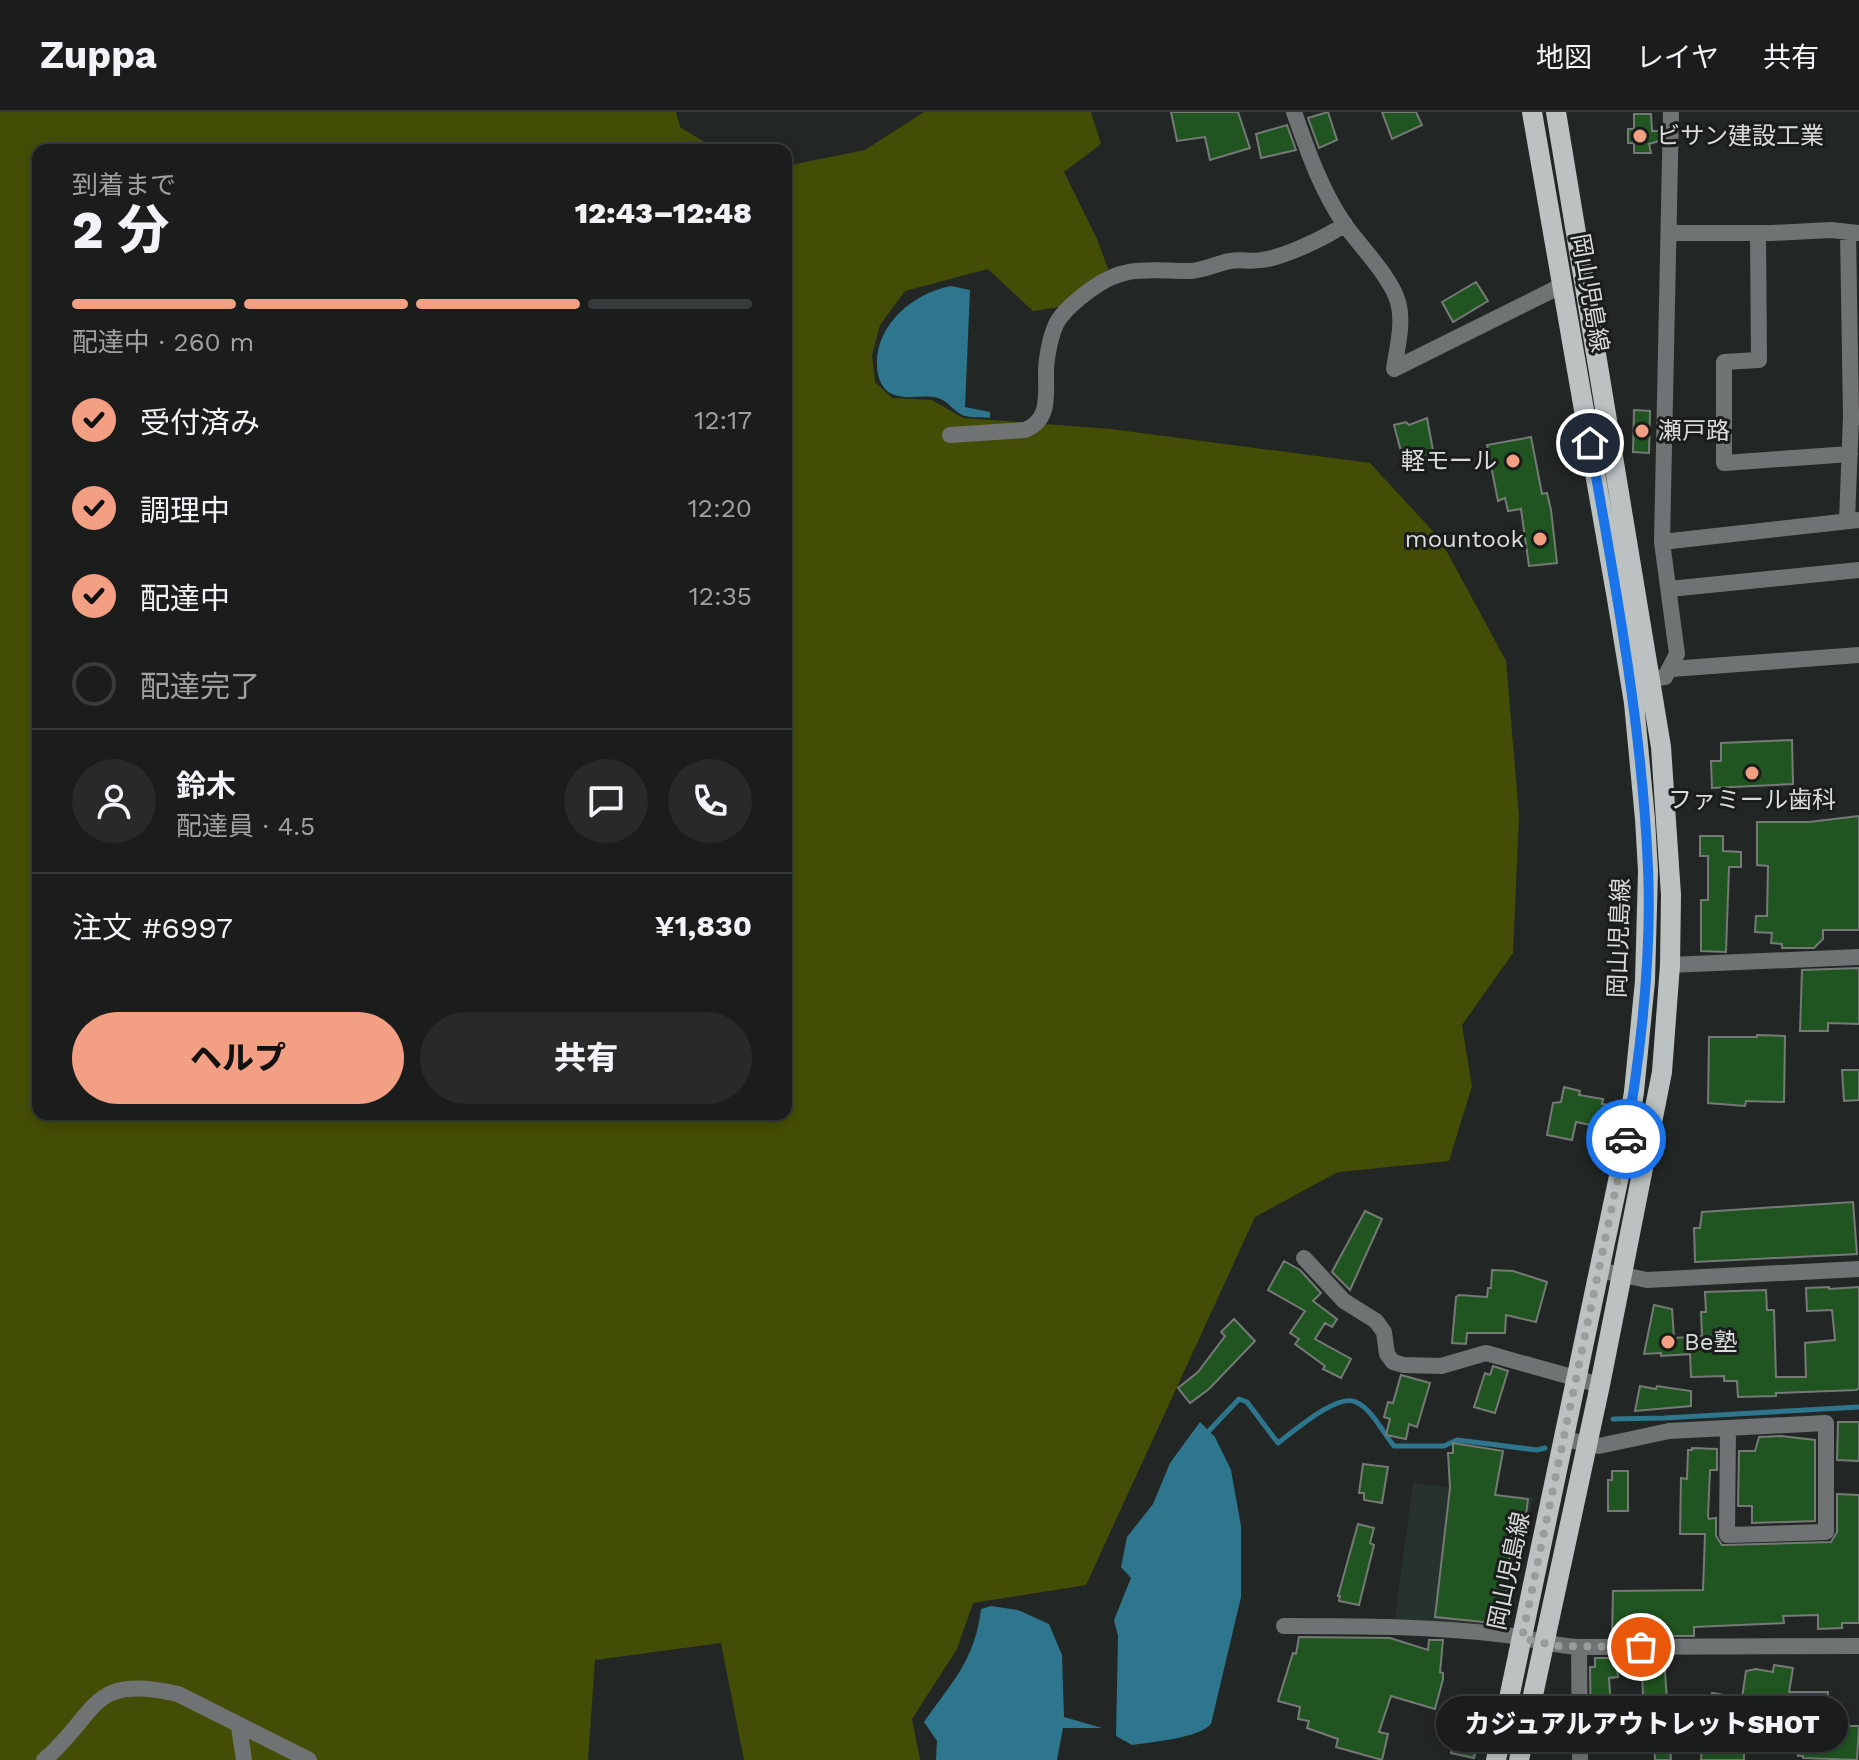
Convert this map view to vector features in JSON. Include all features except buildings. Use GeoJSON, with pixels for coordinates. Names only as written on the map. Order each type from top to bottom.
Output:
{"type":"FeatureCollection","features":[{"type":"Feature","properties":{"kind":"main road","name":"岡山児島線"},"geometry":{"type":"LineString","coordinates":[[1496,1760],[1634,1092],[1645,981],[1648,871],[1634,703],[1532,112]]}},
{"type":"Feature","properties":{"kind":"main road","name":"岡山児島線"},"geometry":{"type":"LineString","coordinates":[[1519,1760],[1600,1385],[1662,1072],[1670,965],[1668,819],[1655,702],[1556,112]]}},
{"type":"Feature","properties":{"kind":"main road"},"geometry":{"type":"LineString","coordinates":[[1568,318],[1591,317]]}},
{"type":"Feature","properties":{"kind":"main road"},"geometry":{"type":"LineString","coordinates":[[1634,703],[1655,702]]}},
{"type":"Feature","properties":{"kind":"street"},"geometry":{"type":"LineString","coordinates":[[1294,112],[1319,183],[1398,300],[1401,327],[1394,369],[1563,285]]}},
{"type":"Feature","properties":{"kind":"street"},"geometry":{"type":"LineString","coordinates":[[1651,679],[1665,677],[1677,654],[1662,542],[1671,112]]}},
{"type":"Feature","properties":{"kind":"street"},"geometry":{"type":"LineString","coordinates":[[950,435],[1025,430],[1035,426],[1045,409],[1048,391],[1046,371],[1057,321],[1102,281],[1124,271],[1152,269],[1191,272],[1232,261],[1264,260],[1329,236],[1345,224]]}},
{"type":"Feature","properties":{"kind":"street"},"geometry":{"type":"LineString","coordinates":[[1662,542],[1853,521],[1850,454],[1855,417],[1854,232],[1669,233]]}},
{"type":"Feature","properties":{"kind":"street"},"geometry":{"type":"LineString","coordinates":[[1758,233],[1759,360],[1724,362],[1724,463],[1850,454]]}},
{"type":"Feature","properties":{"kind":"street"},"geometry":{"type":"LineString","coordinates":[[1669,589],[1859,570]]}},
{"type":"Feature","properties":{"kind":"street"},"geometry":{"type":"LineString","coordinates":[[1671,669],[1859,655]]}},
{"type":"Feature","properties":{"kind":"street"},"geometry":{"type":"LineString","coordinates":[[1670,965],[1859,957]]}},
{"type":"Feature","properties":{"kind":"street"},"geometry":{"type":"LineString","coordinates":[[1304,1258],[1344,1301],[1376,1321],[1384,1332],[1387,1354],[1393,1362],[1441,1366],[1486,1353],[1600,1385]]}},
{"type":"Feature","properties":{"kind":"street"},"geometry":{"type":"LineString","coordinates":[[1598,1270],[1647,1280],[1859,1269]]}},
{"type":"Feature","properties":{"kind":"street"},"geometry":{"type":"LineString","coordinates":[[1564,1439],[1599,1446],[1669,1431],[1826,1423],[1826,1532],[1727,1535],[1728,1428]]}},
{"type":"Feature","properties":{"kind":"street"},"geometry":{"type":"LineString","coordinates":[[1284,1626],[1411,1627],[1579,1647],[1859,1646]]}},
{"type":"Feature","properties":{"kind":"street"},"geometry":{"type":"LineString","coordinates":[[1579,1647],[1580,1760]]}},
{"type":"Feature","properties":{"kind":"street"},"geometry":{"type":"LineString","coordinates":[[44,1760],[101,1697],[120,1689],[178,1694],[309,1760]]}},
{"type":"Feature","properties":{"kind":"street"},"geometry":{"type":"LineString","coordinates":[[239,1727],[244,1760]]}},
{"type":"Feature","properties":{"kind":"shaded area"},"geometry":{"type":"Polygon","coordinates":[[[1413,1483],[1533,1498],[1505,1629],[1395,1619],[1413,1483]]]}},
{"type":"Feature","properties":{"kind":"green space"},"geometry":{"type":"Polygon","coordinates":[[[0,112],[676,112],[680,127],[707,144],[32,144],[32,1120],[792,1120],[792,165],[865,150],[924,112],[1091,112],[1101,144],[1064,172],[1108,269],[1059,307],[1033,311],[988,269],[905,291],[880,325],[872,355],[875,382],[892,398],[932,400],[963,418],[1111,429],[1370,463],[1440,539],[1506,661],[1519,816],[1513,953],[1462,1025],[1472,1086],[1449,1161],[1338,1172],[1255,1217],[1086,1585],[973,1603],[957,1649],[912,1719],[920,1760],[744,1760],[721,1643],[595,1660],[588,1760],[0,1760],[0,112]]]}},
{"type":"Feature","properties":{"kind":"water"},"geometry":{"type":"Polygon","coordinates":[[[951,286],[970,290],[965,407],[990,412],[990,418],[965,416],[938,398],[890,393],[878,375],[878,351],[882,337],[899,313],[923,296],[951,286]]]}},
{"type":"Feature","properties":{"kind":"water"},"geometry":{"type":"Polygon","coordinates":[[[1200,1422],[1215,1437],[1231,1470],[1241,1526],[1241,1597],[1211,1724],[1186,1736],[1132,1745],[1116,1736],[1118,1636],[1114,1620],[1131,1578],[1121,1567],[1127,1537],[1153,1504],[1170,1463],[1200,1422]]]}},
{"type":"Feature","properties":{"kind":"water"},"geometry":{"type":"Polygon","coordinates":[[[991,1606],[1018,1610],[1049,1624],[1062,1655],[1064,1717],[1102,1728],[1063,1728],[1057,1760],[936,1760],[937,1741],[924,1722],[968,1657],[981,1609],[991,1606]]]}},
{"type":"Feature","properties":{"kind":"waterway"},"geometry":{"type":"LineString","coordinates":[[1206,1434],[1239,1399],[1247,1402],[1278,1443],[1327,1408],[1348,1401],[1362,1405],[1394,1446],[1444,1446],[1457,1440],[1537,1450],[1545,1448]]}},
{"type":"Feature","properties":{"kind":"waterway"},"geometry":{"type":"LineString","coordinates":[[1613,1419],[1859,1407]]}},
{"type":"Feature","properties":{"kind":"way so far"},"geometry":{"type":"LineString","coordinates":[[1626,1139],[1522,1638],[1557,1646],[1641,1647]]}},
{"type":"Feature","properties":{"kind":"place","name":"ビサン建設工業"},"geometry":{"type":"Point","coordinates":[1640,136]}},
{"type":"Feature","properties":{"kind":"place","name":"瀬戸路"},"geometry":{"type":"Point","coordinates":[1642,431]}},
{"type":"Feature","properties":{"kind":"place","name":"軽モール"},"geometry":{"type":"Point","coordinates":[1513,461]}},
{"type":"Feature","properties":{"kind":"place","name":"mountook"},"geometry":{"type":"Point","coordinates":[1540,539]}},
{"type":"Feature","properties":{"kind":"place","name":"ファミール歯科"},"geometry":{"type":"Point","coordinates":[1752,773]}},
{"type":"Feature","properties":{"kind":"place","name":"Be塾"},"geometry":{"type":"Point","coordinates":[1668,1342]}},
{"type":"Feature","properties":{"kind":"place","name":"カジュアルアウトレットSHOT"},"geometry":{"type":"Point","coordinates":[1641,1647]}},
{"type":"Feature","properties":{"kind":"route"},"geometry":{"type":"LineString","coordinates":[[1590,443],[1634,703],[1648,871],[1645,981],[1626,1139]]}}]}
